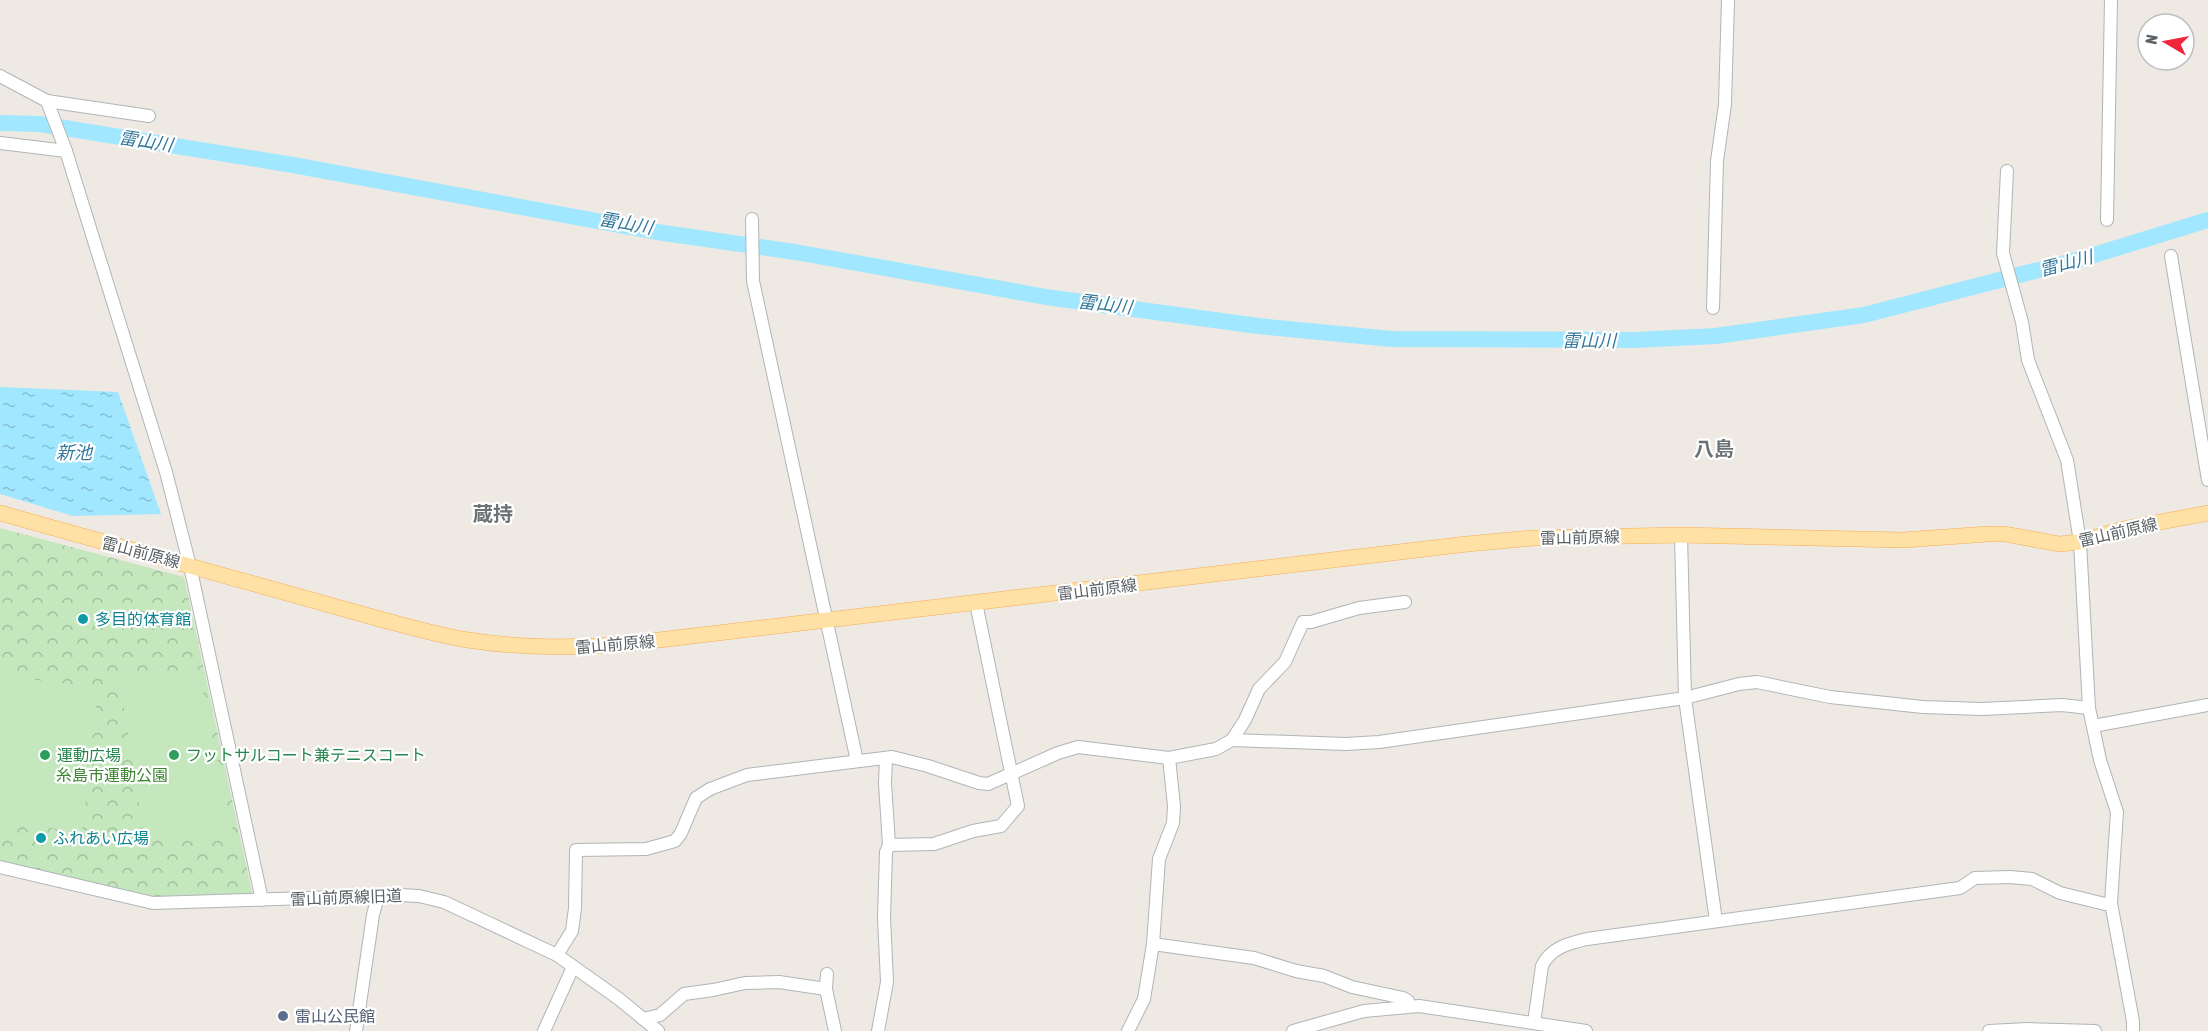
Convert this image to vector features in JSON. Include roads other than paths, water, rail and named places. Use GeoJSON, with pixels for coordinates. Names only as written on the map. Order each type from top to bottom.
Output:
{"type":"FeatureCollection","features":[{"type":"Feature","properties":{"kind":"main road","name":"雷山前原線"},"geometry":{"type":"LineString","coordinates":[[0,513],[446,636],[529,646],[575,648],[617,645],[1533,538],[1681,536],[1903,540],[2006,534],[2059,544],[2079,542],[2123,529],[2208,513]]}},
{"type":"Feature","properties":{"kind":"street"},"geometry":{"type":"LineString","coordinates":[[1713,308],[1717,161],[1725,104],[1728,0]]}},
{"type":"Feature","properties":{"kind":"street"},"geometry":{"type":"LineString","coordinates":[[2107,220],[2111,0]]}},
{"type":"Feature","properties":{"kind":"street"},"geometry":{"type":"LineString","coordinates":[[0,76],[47,104],[149,116]]}},
{"type":"Feature","properties":{"kind":"street"},"geometry":{"type":"LineString","coordinates":[[47,104],[64,148],[166,472],[190,566],[262,900]]}},
{"type":"Feature","properties":{"kind":"street"},"geometry":{"type":"LineString","coordinates":[[0,143],[64,148]]}},
{"type":"Feature","properties":{"kind":"street"},"geometry":{"type":"LineString","coordinates":[[2007,171],[2003,254],[2022,322],[2028,360],[2067,460],[2079,542],[2092,726],[2100,760],[2117,812],[2111,903],[2133,1031]]}},
{"type":"Feature","properties":{"kind":"street"},"geometry":{"type":"LineString","coordinates":[[752,219],[752,268],[857,761]]}},
{"type":"Feature","properties":{"kind":"street"},"geometry":{"type":"LineString","coordinates":[[2171,256],[2208,480]]}},
{"type":"Feature","properties":{"kind":"street"},"geometry":{"type":"LineString","coordinates":[[1681,536],[1685,698],[1716,921]]}},
{"type":"Feature","properties":{"kind":"street"},"geometry":{"type":"LineString","coordinates":[[557,955],[572,931],[575,908],[576,850],[646,849],[675,841],[681,833],[696,798],[710,789],[747,775],[892,757],[988,784],[1058,753],[1078,747],[1169,758],[1216,749],[1232,740],[1245,720],[1259,689],[1285,662],[1303,622],[1311,622],[1359,608],[1405,602]]}},
{"type":"Feature","properties":{"kind":"street"},"geometry":{"type":"LineString","coordinates":[[890,844],[934,844],[972,831],[1001,826],[1018,806],[976,603]]}},
{"type":"Feature","properties":{"kind":"street"},"geometry":{"type":"LineString","coordinates":[[1232,740],[1346,744],[1379,742],[1685,698],[1739,684],[1757,682],[1830,697],[1923,707],[1982,710],[2062,705],[2090,708]]}},
{"type":"Feature","properties":{"kind":"street"},"geometry":{"type":"LineString","coordinates":[[2092,726],[2208,705]]}},
{"type":"Feature","properties":{"kind":"street"},"geometry":{"type":"LineString","coordinates":[[878,1031],[888,982],[884,918],[886,852],[890,844],[885,783],[886,758]]}},
{"type":"Feature","properties":{"kind":"street"},"geometry":{"type":"LineString","coordinates":[[1128,1031],[1144,999],[1153,944],[1159,859],[1173,823],[1174,806],[1169,758]]}},
{"type":"Feature","properties":{"kind":"street","name":"雷山前原線旧道"},"geometry":{"type":"LineString","coordinates":[[0,867],[153,903],[378,896],[419,896],[444,902],[557,955],[619,999],[657,1031]]}},
{"type":"Feature","properties":{"kind":"street"},"geometry":{"type":"LineString","coordinates":[[1534,1023],[1542,966],[1546,958],[1562,947],[1587,939],[1960,888],[1975,878],[2032,879],[2060,893],[2105,904],[2111,903]]}},
{"type":"Feature","properties":{"kind":"street"},"geometry":{"type":"LineString","coordinates":[[356,1031],[373,915],[378,896]]}},
{"type":"Feature","properties":{"kind":"street"},"geometry":{"type":"LineString","coordinates":[[1153,944],[1254,958],[1296,971],[1324,976],[1352,987],[1403,998],[1408,1001],[1407,1006]]}},
{"type":"Feature","properties":{"kind":"street"},"geometry":{"type":"LineString","coordinates":[[544,1031],[573,966]]}},
{"type":"Feature","properties":{"kind":"street"},"geometry":{"type":"LineString","coordinates":[[827,974],[826,989],[835,1031]]}},
{"type":"Feature","properties":{"kind":"street"},"geometry":{"type":"LineString","coordinates":[[643,1019],[660,1015],[684,994],[745,982],[779,982],[826,989]]}},
{"type":"Feature","properties":{"kind":"street"},"geometry":{"type":"LineString","coordinates":[[1293,1031],[1364,1011],[1407,1006],[1433,1007],[1586,1031]]}},
{"type":"Feature","properties":{"kind":"street"},"geometry":{"type":"LineString","coordinates":[[1989,1031],[2027,1029],[2095,1031]]}},
{"type":"Feature","properties":{"kind":"water","name":"新池"},"geometry":{"type":"Polygon","coordinates":[[[0,387],[118,392],[161,514],[73,516],[0,494],[0,387]]]}},
{"type":"Feature","properties":{"kind":"waterway","name":"雷山川"},"geometry":{"type":"LineString","coordinates":[[0,123],[40,124],[293,165],[657,232],[795,252],[1046,297],[1258,326],[1392,339],[1635,340],[1716,336],[1864,315],[2081,259],[2208,220]]}},
{"type":"Feature","properties":{"kind":"place","name":"多目的体育館"},"geometry":{"type":"Point","coordinates":[83,619]}},
{"type":"Feature","properties":{"kind":"place","name":"運動広場"},"geometry":{"type":"Point","coordinates":[45,755]}},
{"type":"Feature","properties":{"kind":"place","name":"フットサルコート兼テニスコート"},"geometry":{"type":"Point","coordinates":[174,755]}},
{"type":"Feature","properties":{"kind":"place","name":"ふれあい広場"},"geometry":{"type":"Point","coordinates":[41,838]}},
{"type":"Feature","properties":{"kind":"place","name":"雷山公民館"},"geometry":{"type":"Point","coordinates":[283,1016]}},
{"type":"Feature","properties":{"kind":"district","name":"八島"},"geometry":{"type":"Point","coordinates":[1714,448]}},
{"type":"Feature","properties":{"kind":"district","name":"蔵持"},"geometry":{"type":"Point","coordinates":[493,513]}},
{"type":"Feature","properties":{"kind":"park label","name":"糸島市運動公園"},"geometry":{"type":"Point","coordinates":[112,775]}}]}
